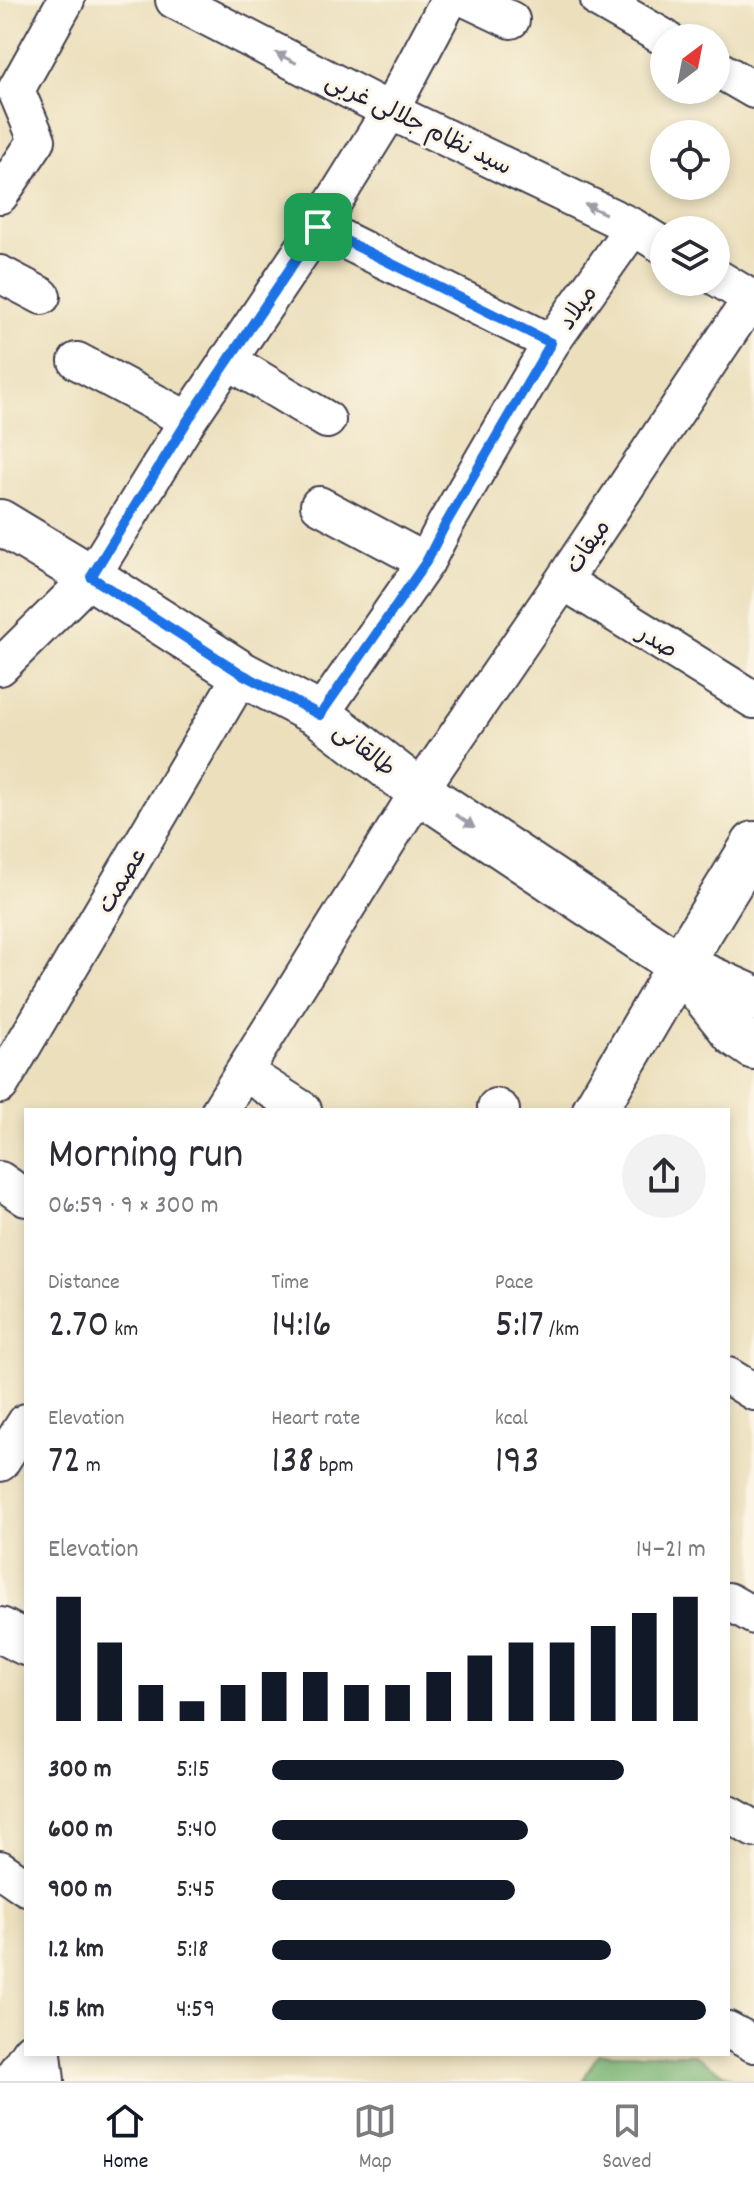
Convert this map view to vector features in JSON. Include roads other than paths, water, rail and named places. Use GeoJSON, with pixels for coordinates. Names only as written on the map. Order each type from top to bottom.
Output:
{"type":"FeatureCollection","features":[{"type":"Feature","properties":{"kind":"main road","name":"طالقانی"},"geometry":{"type":"LineString","coordinates":[[0,522],[242,674],[320,715],[419,791],[680,965]]}},
{"type":"Feature","properties":{"kind":"main road"},"geometry":{"type":"LineString","coordinates":[[596,1108],[754,844]]}},
{"type":"Feature","properties":{"kind":"main road"},"geometry":{"type":"LineString","coordinates":[[680,965],[754,998]]}},
{"type":"Feature","properties":{"kind":"main road"},"geometry":{"type":"LineString","coordinates":[[680,965],[735,1034],[754,1047]]}},
{"type":"Feature","properties":{"kind":"main road"},"geometry":{"type":"LineString","coordinates":[[0,1630],[24,1642]]}},
{"type":"Feature","properties":{"kind":"main road"},"geometry":{"type":"LineString","coordinates":[[15,2081],[34,2056]]}},
{"type":"Feature","properties":{"kind":"main road"},"geometry":{"type":"LineString","coordinates":[[29,2081],[35,2056]]}},
{"type":"Feature","properties":{"kind":"main road"},"geometry":{"type":"LineString","coordinates":[[36,2056],[42,2081]]}},
{"type":"Feature","properties":{"kind":"street"},"geometry":{"type":"LineString","coordinates":[[0,195],[37,140],[16,90],[66,0]]}},
{"type":"Feature","properties":{"kind":"street","name":"سید نظام جلالی غربی"},"geometry":{"type":"LineString","coordinates":[[174,0],[390,111],[650,237]]}},
{"type":"Feature","properties":{"kind":"street"},"geometry":{"type":"LineString","coordinates":[[0,667],[91,577],[188,420],[318,227],[390,111],[449,0]]}},
{"type":"Feature","properties":{"kind":"street"},"geometry":{"type":"LineString","coordinates":[[469,0],[511,20]]}},
{"type":"Feature","properties":{"kind":"street"},"geometry":{"type":"LineString","coordinates":[[599,0],[650,29]]}},
{"type":"Feature","properties":{"kind":"street"},"geometry":{"type":"LineString","coordinates":[[730,76],[754,90]]}},
{"type":"Feature","properties":{"kind":"street"},"geometry":{"type":"LineString","coordinates":[[318,227],[551,343]]}},
{"type":"Feature","properties":{"kind":"street","name":"میلاد"},"geometry":{"type":"LineString","coordinates":[[320,715],[426,562],[551,343],[633,227]]}},
{"type":"Feature","properties":{"kind":"street"},"geometry":{"type":"LineString","coordinates":[[0,274],[42,296]]}},
{"type":"Feature","properties":{"kind":"street"},"geometry":{"type":"LineString","coordinates":[[730,286],[753,300]]}},
{"type":"Feature","properties":{"kind":"street","name":"میقات"},"geometry":{"type":"LineString","coordinates":[[221,1108],[419,791],[753,300]]}},
{"type":"Feature","properties":{"kind":"street"},"geometry":{"type":"LineString","coordinates":[[227,360],[327,420]]}},
{"type":"Feature","properties":{"kind":"street"},"geometry":{"type":"LineString","coordinates":[[77,361],[188,420]]}},
{"type":"Feature","properties":{"kind":"street"},"geometry":{"type":"LineString","coordinates":[[319,505],[426,562]]}},
{"type":"Feature","properties":{"kind":"street","name":"صدر"},"geometry":{"type":"LineString","coordinates":[[563,581],[754,700]]}},
{"type":"Feature","properties":{"kind":"street","name":"عصمت"},"geometry":{"type":"LineString","coordinates":[[0,1085],[242,674]]}},
{"type":"Feature","properties":{"kind":"street"},"geometry":{"type":"LineString","coordinates":[[244,1072],[300,1108]]}},
{"type":"Feature","properties":{"kind":"street"},"geometry":{"type":"LineString","coordinates":[[0,1180],[24,1197]]}},
{"type":"Feature","properties":{"kind":"street"},"geometry":{"type":"LineString","coordinates":[[730,1377],[754,1392]]}},
{"type":"Feature","properties":{"kind":"street"},"geometry":{"type":"LineString","coordinates":[[0,1463],[24,1425]]}},
{"type":"Feature","properties":{"kind":"street"},"geometry":{"type":"LineString","coordinates":[[730,1602],[754,1616]]}},
{"type":"Feature","properties":{"kind":"street"},"geometry":{"type":"LineString","coordinates":[[730,1815],[754,1829]]}},
{"type":"Feature","properties":{"kind":"street"},"geometry":{"type":"LineString","coordinates":[[0,1869],[24,1886]]}},
{"type":"Feature","properties":{"kind":"street"},"geometry":{"type":"LineString","coordinates":[[730,2031],[754,2044]]}}]}
